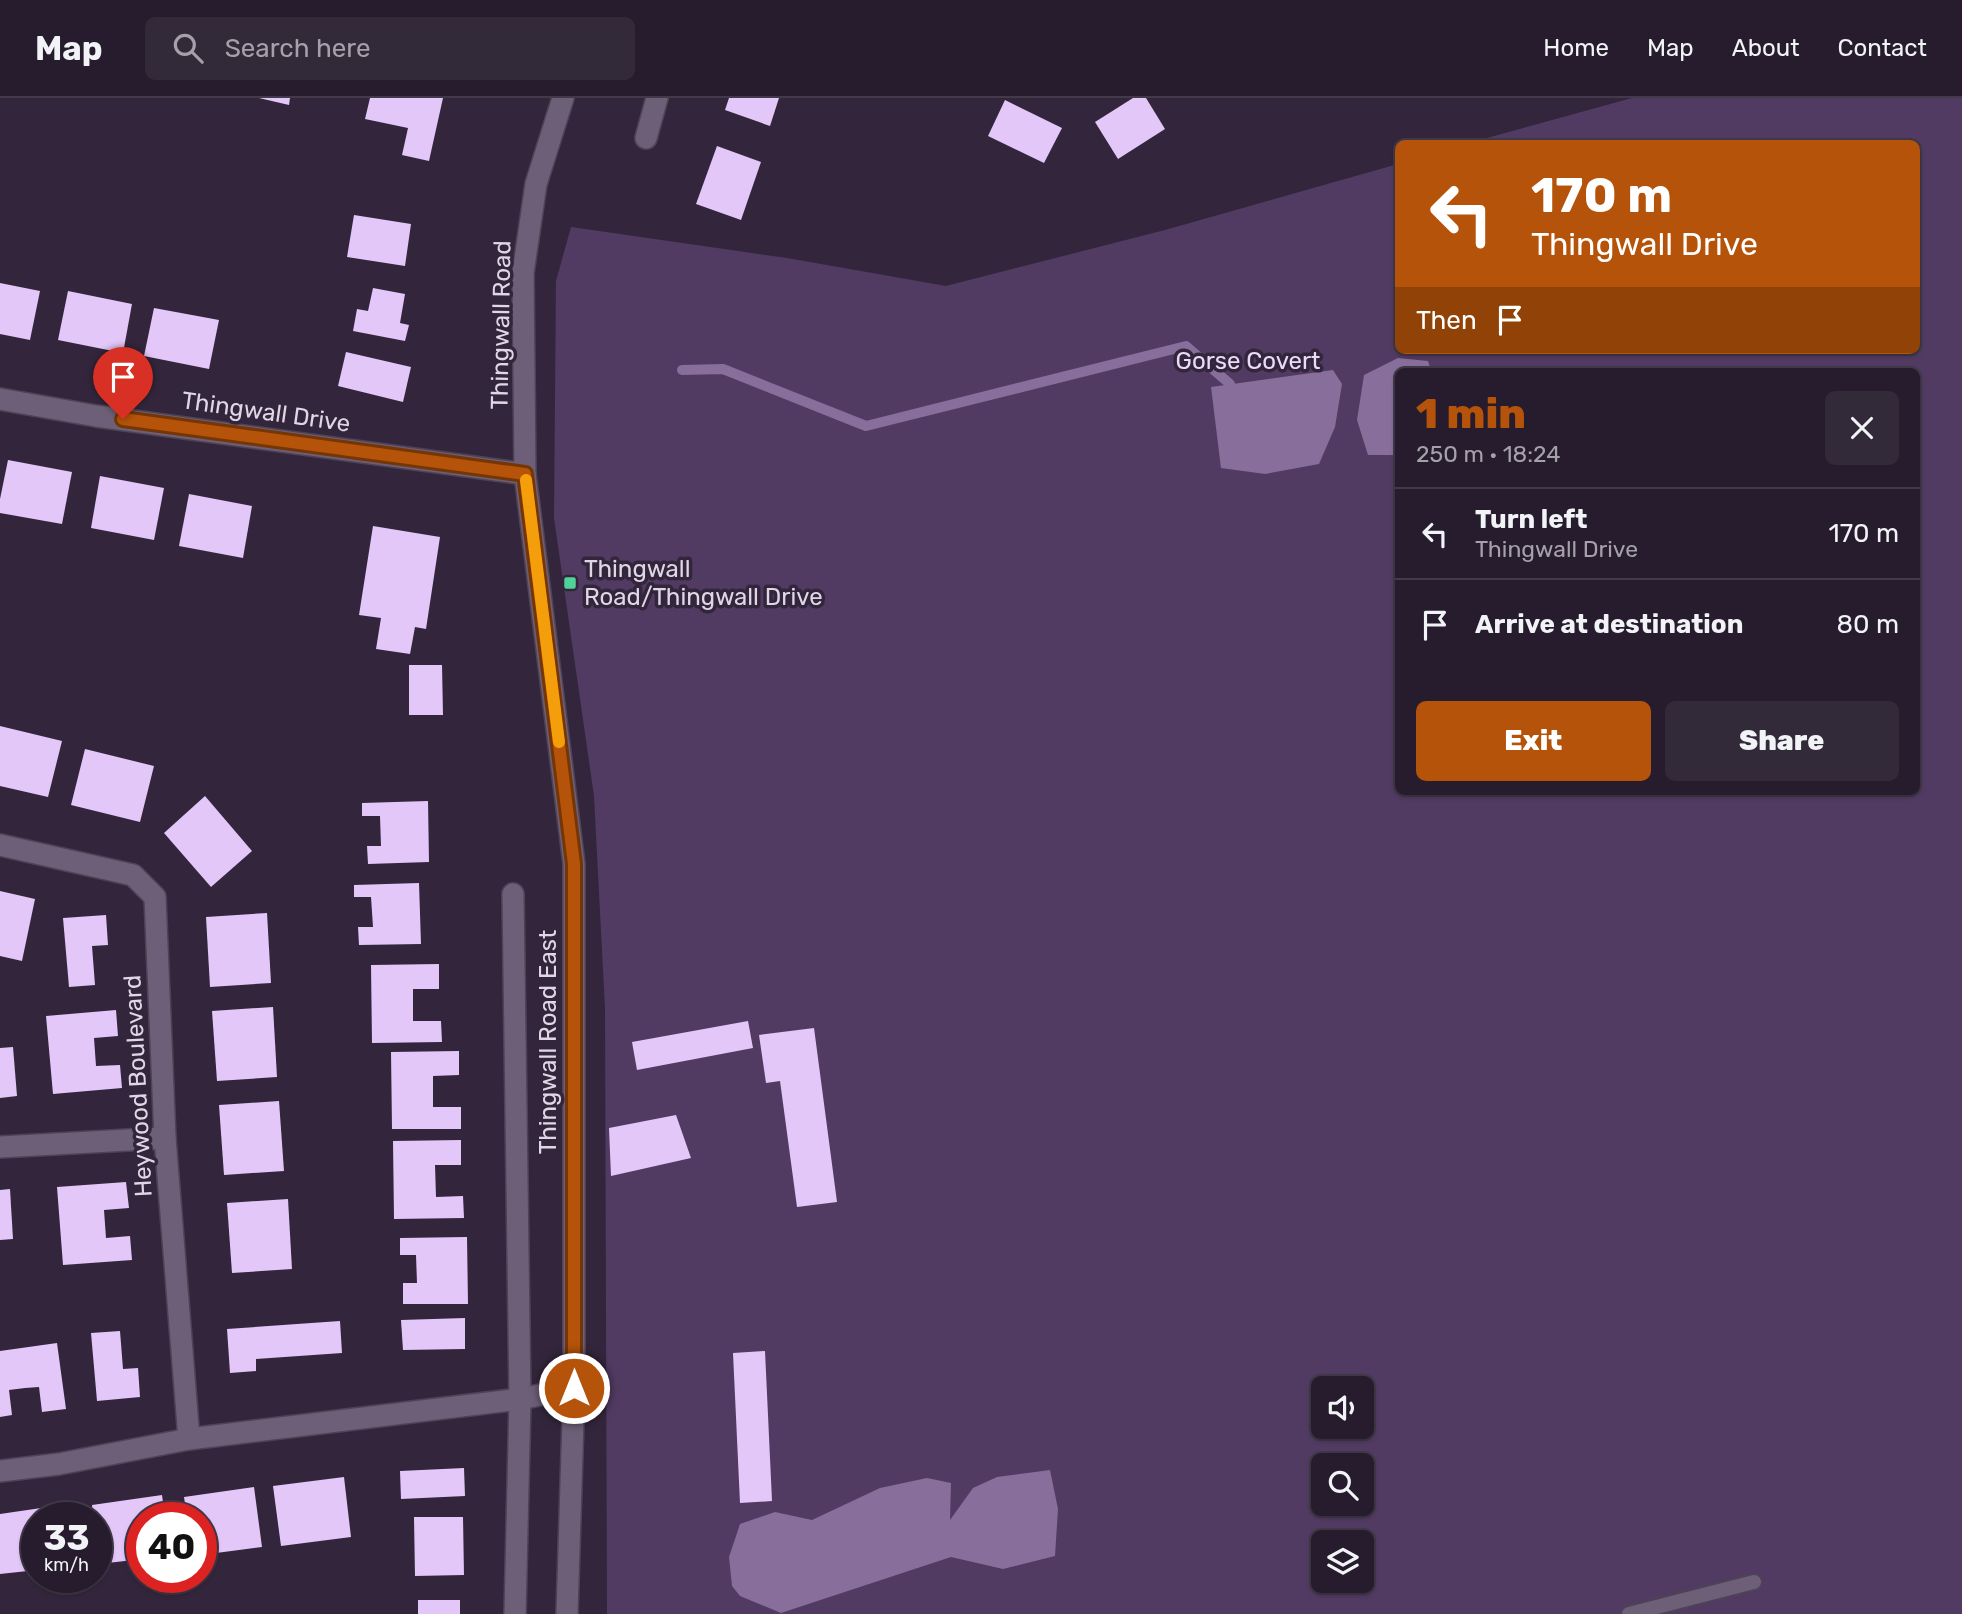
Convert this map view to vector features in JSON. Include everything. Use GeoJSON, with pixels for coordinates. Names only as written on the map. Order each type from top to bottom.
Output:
{"type":"FeatureCollection","features":[{"type":"Feature","properties":{"kind":"street","name":"Thingwall Road"},"geometry":{"type":"LineString","coordinates":[[525,474],[523,272],[536,184],[563,98]]}},
{"type":"Feature","properties":{"kind":"street"},"geometry":{"type":"LineString","coordinates":[[646,138],[657,98]]}},
{"type":"Feature","properties":{"kind":"street","name":"Thingwall Drive"},"geometry":{"type":"LineString","coordinates":[[0,399],[96,416],[525,474]]}},
{"type":"Feature","properties":{"kind":"street","name":"Thingwall Road East"},"geometry":{"type":"LineString","coordinates":[[525,474],[574,864],[574,1388],[567,1614]]}},
{"type":"Feature","properties":{"kind":"street","name":"Heywood Boulevard"},"geometry":{"type":"LineString","coordinates":[[0,845],[133,875],[155,897],[165,1138],[189,1439]]}},
{"type":"Feature","properties":{"kind":"street","name":"Thingwall Road East"},"geometry":{"type":"LineString","coordinates":[[513,894],[520,1399],[515,1614]]}},
{"type":"Feature","properties":{"kind":"street"},"geometry":{"type":"LineString","coordinates":[[0,1147],[165,1138]]}},
{"type":"Feature","properties":{"kind":"street"},"geometry":{"type":"LineString","coordinates":[[0,1471],[59,1464],[189,1439],[520,1399],[574,1388]]}},
{"type":"Feature","properties":{"kind":"lane"},"geometry":{"type":"LineString","coordinates":[[1629,1614],[1754,1582]]}},
{"type":"Feature","properties":{"kind":"green space","name":"Gorse Covert"},"geometry":{"type":"Polygon","coordinates":[[[1632,98],[1962,98],[1962,1614],[607,1614],[605,1008],[594,796],[554,518],[556,281],[571,227],[787,258],[946,286],[1165,230],[1395,165],[1395,354],[1920,354],[1920,140],[1480,140],[1632,98]]]}},
{"type":"Feature","properties":{"kind":"shaded area"},"geometry":{"type":"Polygon","coordinates":[[[1398,358],[1428,361],[1430,368],[1395,368],[1395,455],[1368,455],[1357,420],[1364,375],[1398,358]]]}},
{"type":"Feature","properties":{"kind":"shaded area"},"geometry":{"type":"Polygon","coordinates":[[[1333,370],[1342,384],[1335,427],[1319,464],[1265,474],[1221,468],[1211,387],[1333,370]]]}},
{"type":"Feature","properties":{"kind":"shaded area"},"geometry":{"type":"Polygon","coordinates":[[[1050,1470],[1058,1509],[1055,1556],[1003,1569],[951,1557],[781,1613],[740,1596],[732,1586],[729,1557],[740,1524],[775,1512],[812,1520],[880,1488],[927,1478],[951,1483],[950,1520],[973,1488],[997,1477],[1050,1470]]]}},
{"type":"Feature","properties":{"kind":"building"},"geometry":{"type":"Polygon","coordinates":[[[259,98],[290,98],[289,105],[259,98]]]}},
{"type":"Feature","properties":{"kind":"building"},"geometry":{"type":"Polygon","coordinates":[[[370,98],[443,98],[429,161],[402,155],[408,128],[365,119],[370,98]]]}},
{"type":"Feature","properties":{"kind":"building"},"geometry":{"type":"Polygon","coordinates":[[[729,98],[779,98],[770,126],[725,110],[729,98]]]}},
{"type":"Feature","properties":{"kind":"building"},"geometry":{"type":"Polygon","coordinates":[[[1133,98],[1146,98],[1165,129],[1118,159],[1095,122],[1133,98]]]}},
{"type":"Feature","properties":{"kind":"building"},"geometry":{"type":"Polygon","coordinates":[[[1005,100],[1062,128],[1044,163],[988,136],[1005,100]]]}},
{"type":"Feature","properties":{"kind":"building"},"geometry":{"type":"Polygon","coordinates":[[[717,146],[761,162],[741,220],[696,204],[717,146]]]}},
{"type":"Feature","properties":{"kind":"building"},"geometry":{"type":"Polygon","coordinates":[[[354,215],[411,224],[405,266],[347,257],[354,215]]]}},
{"type":"Feature","properties":{"kind":"building"},"geometry":{"type":"Polygon","coordinates":[[[0,283],[40,291],[30,340],[0,334],[0,283]]]}},
{"type":"Feature","properties":{"kind":"building"},"geometry":{"type":"Polygon","coordinates":[[[373,288],[405,294],[400,323],[409,325],[405,341],[353,331],[357,309],[368,311],[373,288]]]}},
{"type":"Feature","properties":{"kind":"building"},"geometry":{"type":"Polygon","coordinates":[[[68,291],[132,304],[123,353],[58,340],[68,291]]]}},
{"type":"Feature","properties":{"kind":"building"},"geometry":{"type":"Polygon","coordinates":[[[154,308],[219,320],[209,369],[144,356],[154,308]]]}},
{"type":"Feature","properties":{"kind":"building"},"geometry":{"type":"Polygon","coordinates":[[[346,352],[411,367],[403,402],[338,386],[346,352]]]}},
{"type":"Feature","properties":{"kind":"building"},"geometry":{"type":"Polygon","coordinates":[[[8,460],[72,472],[62,524],[0,513],[8,460]]]}},
{"type":"Feature","properties":{"kind":"building"},"geometry":{"type":"Polygon","coordinates":[[[100,476],[164,488],[154,540],[91,528],[100,476]]]}},
{"type":"Feature","properties":{"kind":"building"},"geometry":{"type":"Polygon","coordinates":[[[189,494],[252,506],[243,558],[179,546],[189,494]]]}},
{"type":"Feature","properties":{"kind":"building"},"geometry":{"type":"Polygon","coordinates":[[[373,526],[440,537],[426,629],[415,627],[410,654],[376,649],[381,618],[359,615],[373,526]]]}},
{"type":"Feature","properties":{"kind":"building"},"geometry":{"type":"Polygon","coordinates":[[[409,665],[442,665],[443,715],[409,715],[409,665]]]}},
{"type":"Feature","properties":{"kind":"building"},"geometry":{"type":"Polygon","coordinates":[[[0,726],[62,741],[48,797],[0,786],[0,726]]]}},
{"type":"Feature","properties":{"kind":"building"},"geometry":{"type":"Polygon","coordinates":[[[85,749],[154,766],[140,822],[71,805],[85,749]]]}},
{"type":"Feature","properties":{"kind":"building"},"geometry":{"type":"Polygon","coordinates":[[[205,796],[252,851],[211,887],[164,833],[205,796]]]}},
{"type":"Feature","properties":{"kind":"building"},"geometry":{"type":"Polygon","coordinates":[[[428,801],[429,862],[368,864],[367,846],[381,846],[380,816],[362,816],[362,803],[428,801]]]}},
{"type":"Feature","properties":{"kind":"building"},"geometry":{"type":"Polygon","coordinates":[[[419,883],[421,944],[359,945],[358,927],[373,927],[371,897],[354,897],[354,885],[419,883]]]}},
{"type":"Feature","properties":{"kind":"building"},"geometry":{"type":"Polygon","coordinates":[[[0,891],[35,899],[22,961],[0,956],[0,891]]]}},
{"type":"Feature","properties":{"kind":"building"},"geometry":{"type":"Polygon","coordinates":[[[267,913],[271,983],[210,987],[206,917],[267,913]]]}},
{"type":"Feature","properties":{"kind":"building"},"geometry":{"type":"Polygon","coordinates":[[[106,915],[108,945],[92,946],[95,985],[69,987],[63,918],[106,915]]]}},
{"type":"Feature","properties":{"kind":"building"},"geometry":{"type":"Polygon","coordinates":[[[439,964],[439,989],[413,989],[413,1021],[441,1021],[442,1042],[372,1043],[371,965],[439,964]]]}},
{"type":"Feature","properties":{"kind":"building"},"geometry":{"type":"Polygon","coordinates":[[[273,1007],[277,1077],[217,1081],[212,1011],[273,1007]]]}},
{"type":"Feature","properties":{"kind":"building"},"geometry":{"type":"Polygon","coordinates":[[[116,1010],[118,1036],[94,1038],[96,1066],[120,1065],[122,1088],[53,1094],[46,1016],[116,1010]]]}},
{"type":"Feature","properties":{"kind":"building"},"geometry":{"type":"Polygon","coordinates":[[[748,1021],[753,1048],[637,1070],[632,1042],[748,1021]]]}},
{"type":"Feature","properties":{"kind":"building"},"geometry":{"type":"Polygon","coordinates":[[[814,1028],[837,1202],[797,1207],[780,1081],[766,1083],[759,1035],[814,1028]]]}},
{"type":"Feature","properties":{"kind":"building"},"geometry":{"type":"Polygon","coordinates":[[[13,1047],[17,1096],[0,1098],[0,1048],[13,1047]]]}},
{"type":"Feature","properties":{"kind":"building"},"geometry":{"type":"Polygon","coordinates":[[[459,1051],[459,1075],[433,1076],[433,1107],[461,1107],[461,1129],[392,1129],[391,1052],[459,1051]]]}},
{"type":"Feature","properties":{"kind":"building"},"geometry":{"type":"Polygon","coordinates":[[[279,1101],[284,1171],[224,1175],[219,1105],[279,1101]]]}},
{"type":"Feature","properties":{"kind":"building"},"geometry":{"type":"Polygon","coordinates":[[[676,1115],[691,1158],[611,1176],[609,1128],[676,1115]]]}},
{"type":"Feature","properties":{"kind":"building"},"geometry":{"type":"Polygon","coordinates":[[[461,1140],[461,1165],[435,1165],[436,1197],[463,1196],[464,1218],[394,1219],[393,1141],[461,1140]]]}},
{"type":"Feature","properties":{"kind":"building"},"geometry":{"type":"Polygon","coordinates":[[[126,1182],[129,1208],[104,1210],[106,1238],[130,1236],[132,1260],[63,1265],[57,1187],[126,1182]]]}},
{"type":"Feature","properties":{"kind":"building"},"geometry":{"type":"Polygon","coordinates":[[[10,1189],[13,1239],[0,1240],[0,1190],[10,1189]]]}},
{"type":"Feature","properties":{"kind":"building"},"geometry":{"type":"Polygon","coordinates":[[[288,1199],[292,1269],[232,1273],[227,1203],[288,1199]]]}},
{"type":"Feature","properties":{"kind":"building"},"geometry":{"type":"Polygon","coordinates":[[[467,1237],[468,1304],[403,1304],[403,1283],[417,1283],[416,1255],[400,1255],[400,1238],[467,1237]]]}},
{"type":"Feature","properties":{"kind":"building"},"geometry":{"type":"Polygon","coordinates":[[[465,1318],[465,1349],[403,1350],[401,1320],[465,1318]]]}},
{"type":"Feature","properties":{"kind":"building"},"geometry":{"type":"Polygon","coordinates":[[[340,1321],[342,1353],[256,1359],[256,1371],[230,1373],[227,1329],[340,1321]]]}},
{"type":"Feature","properties":{"kind":"building"},"geometry":{"type":"Polygon","coordinates":[[[120,1331],[123,1369],[138,1368],[140,1397],[97,1401],[91,1333],[120,1331]]]}},
{"type":"Feature","properties":{"kind":"building"},"geometry":{"type":"Polygon","coordinates":[[[57,1343],[66,1409],[42,1412],[39,1387],[25,1388],[9,1390],[12,1415],[0,1417],[0,1351],[57,1343]]]}},
{"type":"Feature","properties":{"kind":"building"},"geometry":{"type":"Polygon","coordinates":[[[765,1351],[772,1501],[740,1503],[733,1353],[765,1351]]]}},
{"type":"Feature","properties":{"kind":"building"},"geometry":{"type":"Polygon","coordinates":[[[464,1468],[465,1496],[401,1499],[400,1471],[464,1468]]]}},
{"type":"Feature","properties":{"kind":"building"},"geometry":{"type":"Polygon","coordinates":[[[344,1477],[351,1537],[281,1546],[273,1486],[344,1477]]]}},
{"type":"Feature","properties":{"kind":"building"},"geometry":{"type":"Polygon","coordinates":[[[254,1487],[262,1547],[217,1553],[217,1502],[185,1502],[184,1497],[254,1487]]]}},
{"type":"Feature","properties":{"kind":"building"},"geometry":{"type":"Polygon","coordinates":[[[162,1495],[163,1502],[126,1502],[126,1561],[112,1562],[112,1502],[162,1495]]]}},
{"type":"Feature","properties":{"kind":"building"},"geometry":{"type":"Polygon","coordinates":[[[21,1511],[21,1572],[0,1574],[0,1514],[21,1511]]]}},
{"type":"Feature","properties":{"kind":"building"},"geometry":{"type":"Polygon","coordinates":[[[414,1517],[463,1517],[464,1575],[415,1576],[414,1517]]]}},
{"type":"Feature","properties":{"kind":"building"},"geometry":{"type":"Polygon","coordinates":[[[418,1600],[460,1600],[460,1614],[418,1614],[418,1600]]]}},
{"type":"Feature","properties":{"kind":"waterway"},"geometry":{"type":"LineString","coordinates":[[682,370],[723,369],[866,426],[1186,346],[1230,384]]}},
{"type":"Feature","properties":{"kind":"slow traffic"},"geometry":{"type":"LineString","coordinates":[[526,480],[559,742]]}},
{"type":"Feature","properties":{"kind":"place","name":"Thingwall Road/Thingwall Drive"},"geometry":{"type":"Point","coordinates":[570,583]}},
{"type":"Feature","properties":{"kind":"route"},"geometry":{"type":"LineString","coordinates":[[123,419],[525,474],[574,864],[574,1388]]}}]}
